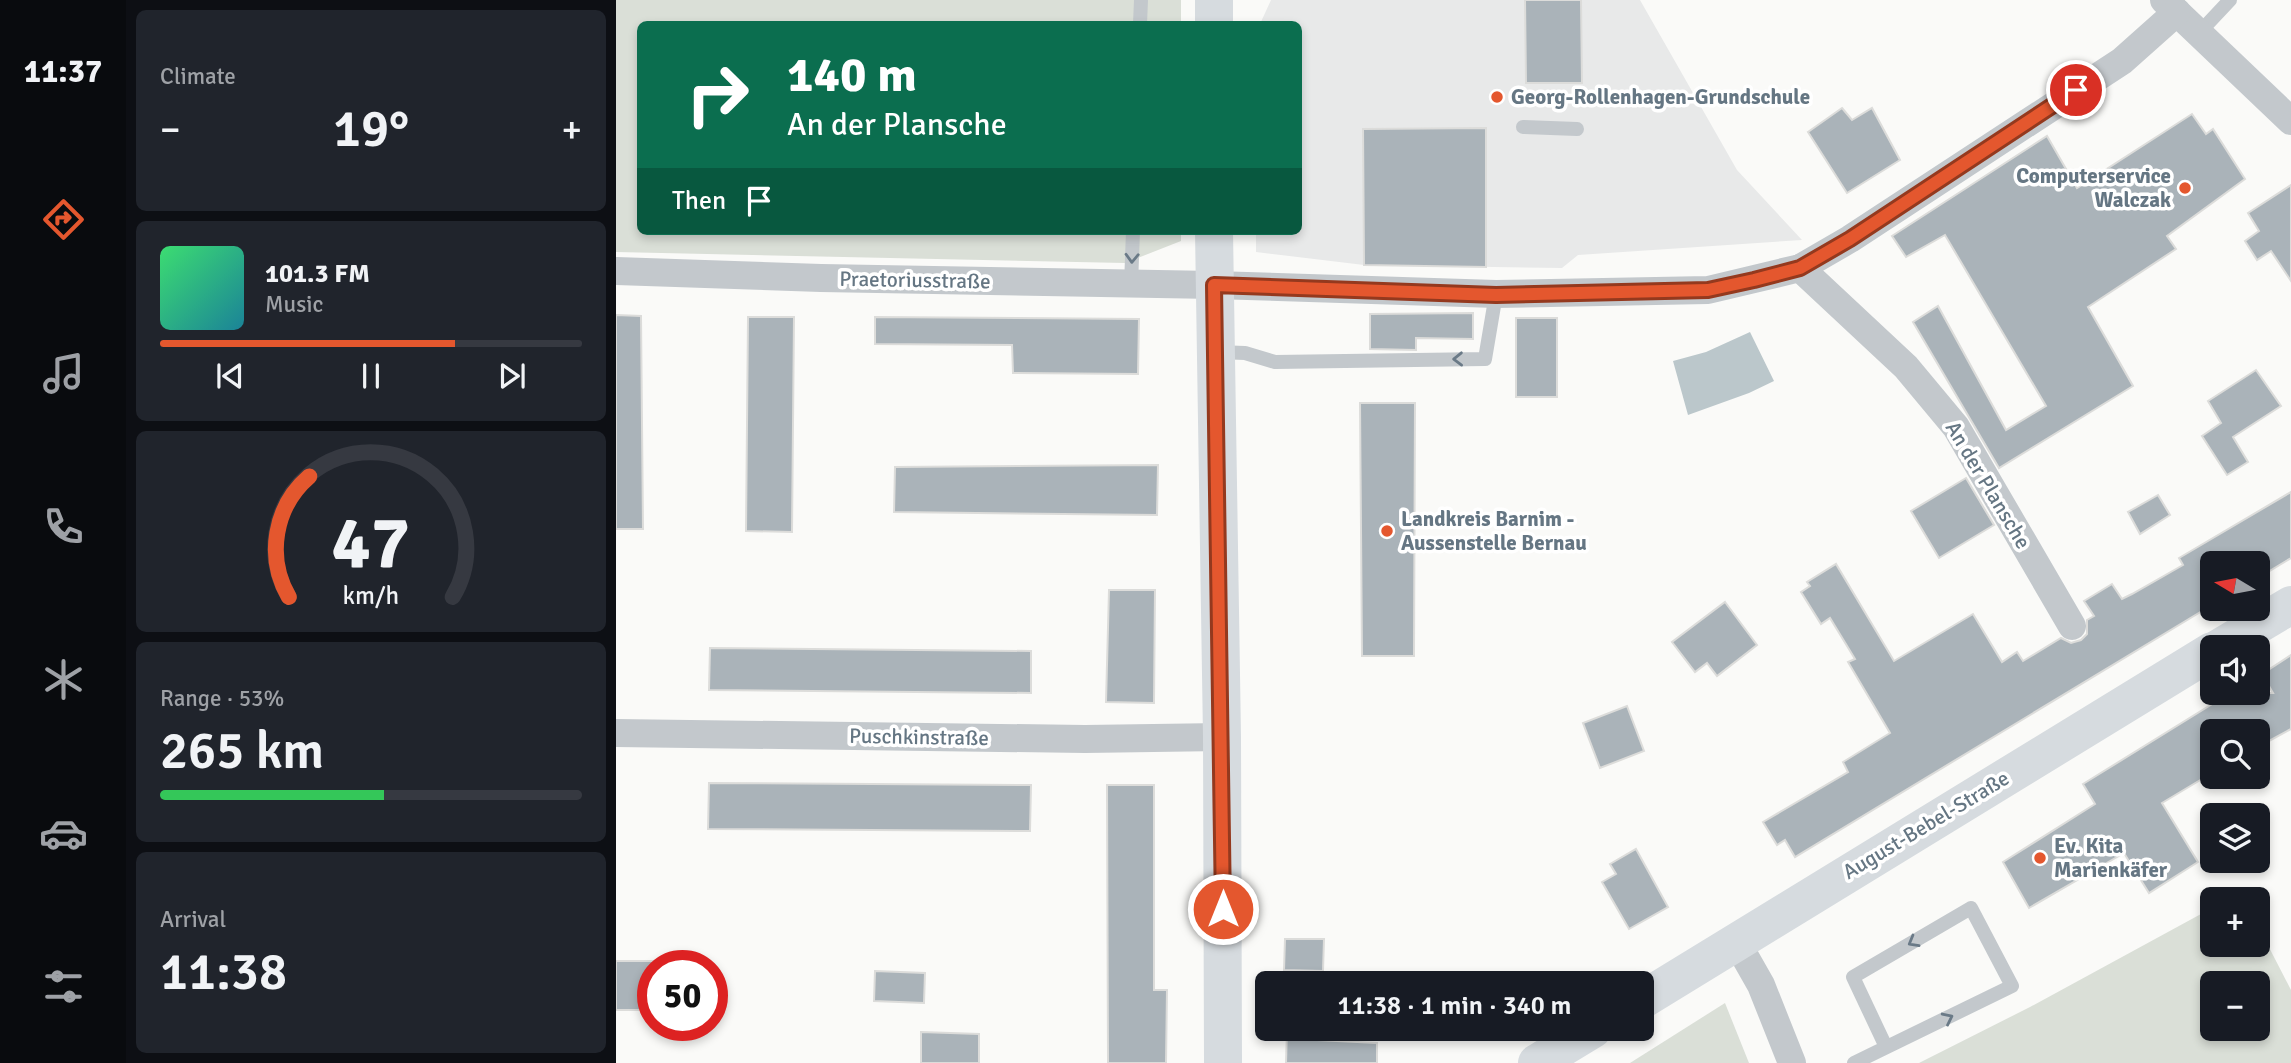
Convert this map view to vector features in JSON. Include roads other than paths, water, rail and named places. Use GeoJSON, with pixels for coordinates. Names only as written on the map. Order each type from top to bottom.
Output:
{"type":"FeatureCollection","features":[{"type":"Feature","properties":{"kind":"main road"},"geometry":{"type":"LineString","coordinates":[[1214,0],[1214,21]]}},
{"type":"Feature","properties":{"kind":"main road"},"geometry":{"type":"LineString","coordinates":[[1214,235],[1222,737],[1223,1063]]}},
{"type":"Feature","properties":{"kind":"main road"},"geometry":{"type":"LineString","coordinates":[[2241,635],[2291,605]]}},
{"type":"Feature","properties":{"kind":"main road","name":"August-Bebel-Straße"},"geometry":{"type":"LineString","coordinates":[[1654,992],[2200,658]]}},
{"type":"Feature","properties":{"kind":"main road"},"geometry":{"type":"LineString","coordinates":[[1537,1063],[1573,1041]]}},
{"type":"Feature","properties":{"kind":"street"},"geometry":{"type":"LineString","coordinates":[[1214,285],[1496,295],[1708,290],[1800,268],[1850,239],[2122,61],[2171,6],[2291,121]]}},
{"type":"Feature","properties":{"kind":"street","name":"An der Plansche"},"geometry":{"type":"LineString","coordinates":[[1800,268],[1906,367],[1956,427],[2072,626]]}},
{"type":"Feature","properties":{"kind":"street","name":"Praetoriusstraße"},"geometry":{"type":"LineString","coordinates":[[616,271],[1214,285]]}},
{"type":"Feature","properties":{"kind":"street","name":"Puschkinstraße"},"geometry":{"type":"LineString","coordinates":[[616,733],[1085,739],[1222,737]]}},
{"type":"Feature","properties":{"kind":"street"},"geometry":{"type":"LineString","coordinates":[[1736,941],[1760,985],[1793,1063]]}},
{"type":"Feature","properties":{"kind":"lane"},"geometry":{"type":"LineString","coordinates":[[1140,21],[1141,0]]}},
{"type":"Feature","properties":{"kind":"lane"},"geometry":{"type":"LineString","coordinates":[[2199,33],[2230,0]]}},
{"type":"Feature","properties":{"kind":"lane"},"geometry":{"type":"LineString","coordinates":[[1523,127],[1577,129]]}},
{"type":"Feature","properties":{"kind":"lane"},"geometry":{"type":"LineString","coordinates":[[1131,285],[1133,235]]}},
{"type":"Feature","properties":{"kind":"lane"},"geometry":{"type":"LineString","coordinates":[[1215,352],[1245,354],[1275,362],[1485,359],[1496,295]]}},
{"type":"Feature","properties":{"kind":"lane"},"geometry":{"type":"LineString","coordinates":[[1854,1063],[2012,986],[1971,908],[1853,977],[1886,1047]]}},
{"type":"Feature","properties":{"kind":"place","name":"Georg-Rollenhagen-Grundschule"},"geometry":{"type":"Point","coordinates":[1497,97]}},
{"type":"Feature","properties":{"kind":"place","name":"Computerservice Walczak"},"geometry":{"type":"Point","coordinates":[2185,188]}},
{"type":"Feature","properties":{"kind":"place","name":"Landkreis Barnim - Aussenstelle Bernau"},"geometry":{"type":"Point","coordinates":[1387,531]}},
{"type":"Feature","properties":{"kind":"place","name":"Ev. Kita Marienkäfer"},"geometry":{"type":"Point","coordinates":[2040,858]}}]}
